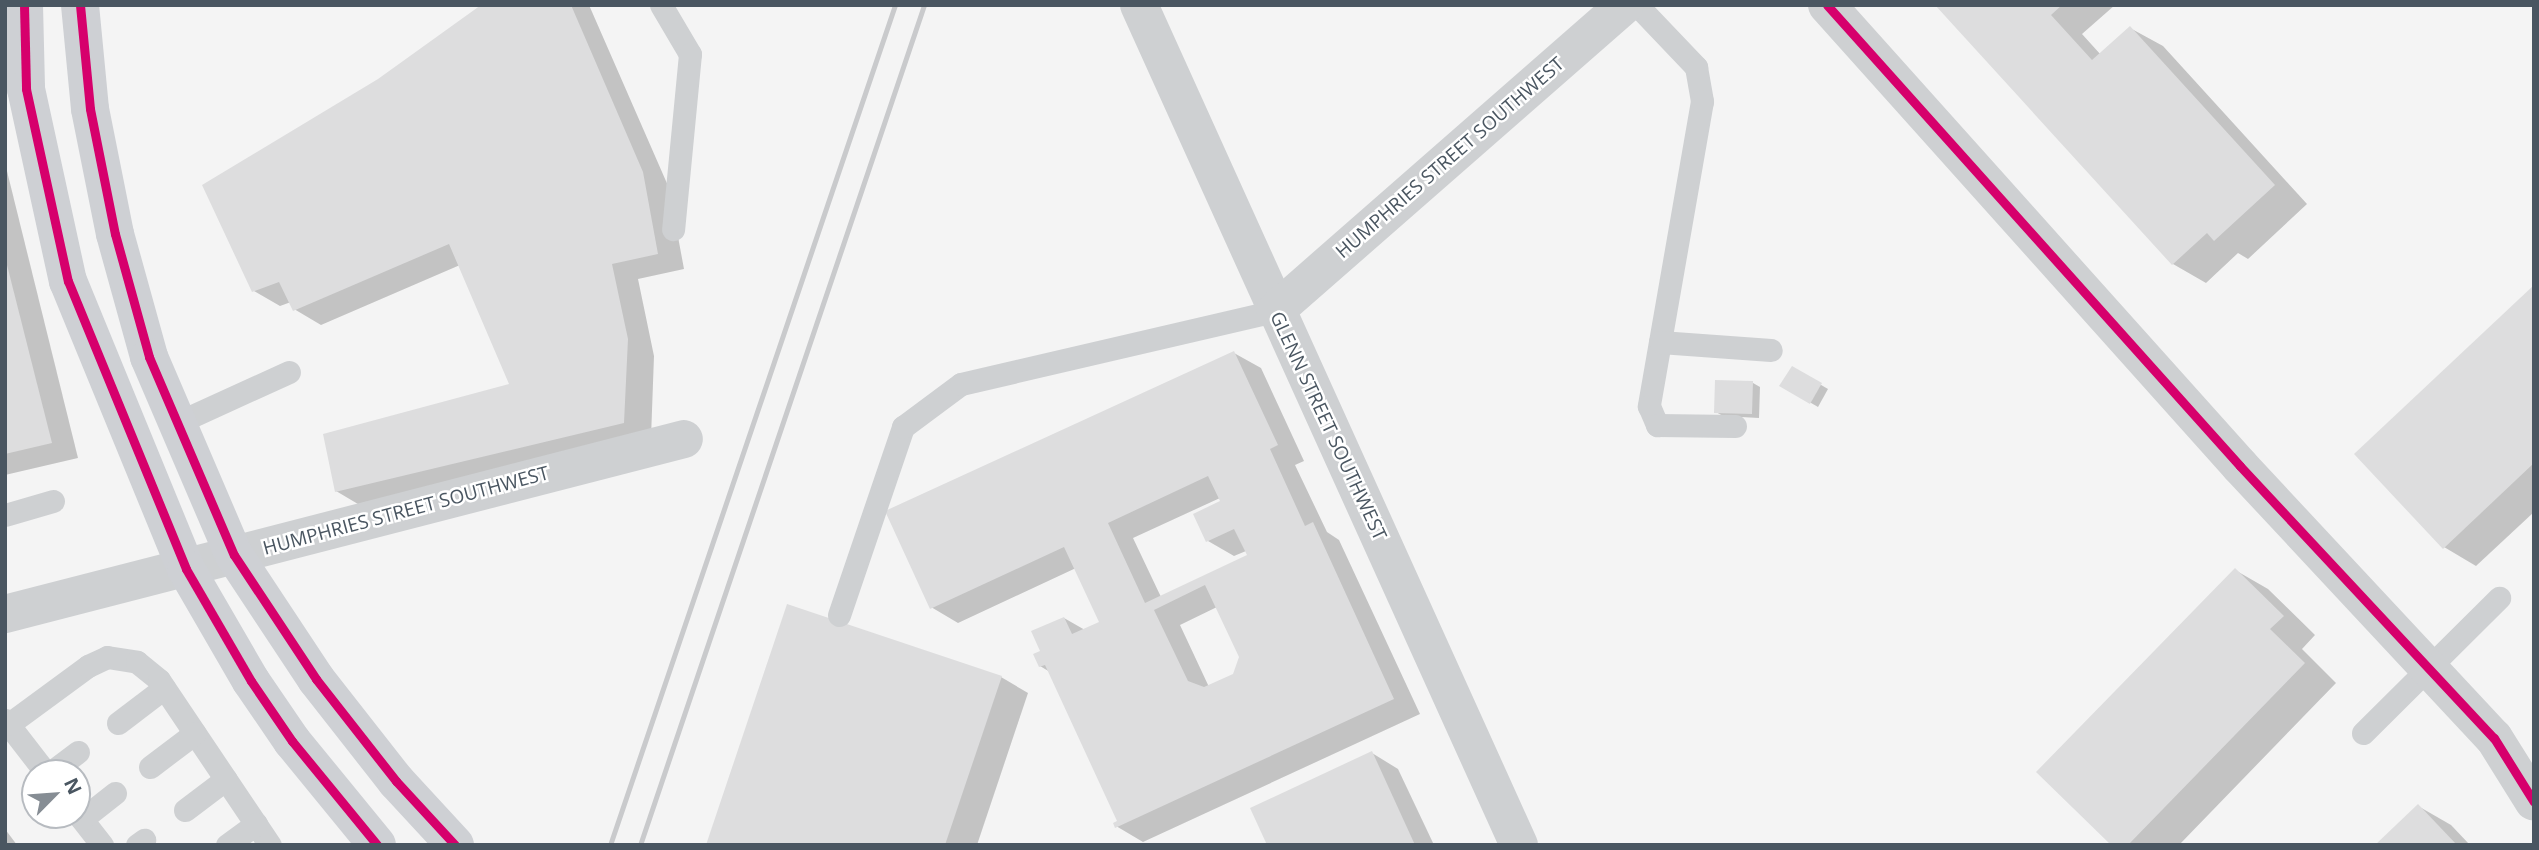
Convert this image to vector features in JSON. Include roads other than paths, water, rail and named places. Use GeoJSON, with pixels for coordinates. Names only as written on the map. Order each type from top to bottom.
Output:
{"type":"FeatureCollection","features":[{"type":"Feature","properties":{"kind":"main road"},"geometry":{"type":"LineString","coordinates":[[24,5],[26,89],[68,281],[186,569],[258,691],[292,741],[377,845]]}},
{"type":"Feature","properties":{"kind":"main road"},"geometry":{"type":"LineString","coordinates":[[80,5],[90,109],[115,234],[149,357],[234,555],[316,679],[396,781],[456,845]]}},
{"type":"Feature","properties":{"kind":"street","name":"GLENN STREET SOUTHWEST"},"geometry":{"type":"LineString","coordinates":[[1139,5],[1275,311],[1519,845]]}},
{"type":"Feature","properties":{"kind":"street","name":"HUMPHRIES STREET SOUTHWEST"},"geometry":{"type":"LineString","coordinates":[[1275,311],[1625,5]]}},
{"type":"Feature","properties":{"kind":"street"},"geometry":{"type":"LineString","coordinates":[[1827,5],[2104,316],[2494,738],[2534,802]]}},
{"type":"Feature","properties":{"kind":"street","name":"HUMPHRIES STREET SOUTHWEST"},"geometry":{"type":"LineString","coordinates":[[5,614],[684,439]]}},
{"type":"Feature","properties":{"kind":"lane"},"geometry":{"type":"LineString","coordinates":[[661,5],[690,54],[673,229]]}},
{"type":"Feature","properties":{"kind":"lane"},"geometry":{"type":"LineString","coordinates":[[1637,5],[1696,67],[1702,101],[1649,406],[1657,425],[1735,426]]}},
{"type":"Feature","properties":{"kind":"lane"},"geometry":{"type":"LineString","coordinates":[[839,615],[904,427],[961,384],[1275,311]]}},
{"type":"Feature","properties":{"kind":"lane"},"geometry":{"type":"LineString","coordinates":[[1660,342],[1771,350]]}},
{"type":"Feature","properties":{"kind":"lane"},"geometry":{"type":"LineString","coordinates":[[177,423],[289,372]]}},
{"type":"Feature","properties":{"kind":"lane"},"geometry":{"type":"LineString","coordinates":[[5,515],[53,501]]}},
{"type":"Feature","properties":{"kind":"lane"},"geometry":{"type":"LineString","coordinates":[[2363,733],[2430,670],[2499,598]]}},
{"type":"Feature","properties":{"kind":"lane"},"geometry":{"type":"LineString","coordinates":[[37,759],[7,722],[88,666],[107,657],[137,662],[164,688],[271,845]]}},
{"type":"Feature","properties":{"kind":"lane"},"geometry":{"type":"LineString","coordinates":[[118,723],[164,688]]}},
{"type":"Feature","properties":{"kind":"lane"},"geometry":{"type":"LineString","coordinates":[[150,767],[195,733]]}},
{"type":"Feature","properties":{"kind":"lane"},"geometry":{"type":"LineString","coordinates":[[68,759],[78,752]]}},
{"type":"Feature","properties":{"kind":"lane"},"geometry":{"type":"LineString","coordinates":[[185,810],[226,779]]}},
{"type":"Feature","properties":{"kind":"lane"},"geometry":{"type":"LineString","coordinates":[[91,809],[116,793]]}},
{"type":"Feature","properties":{"kind":"lane"},"geometry":{"type":"LineString","coordinates":[[227,845],[256,824]]}},
{"type":"Feature","properties":{"kind":"lane"},"geometry":{"type":"LineString","coordinates":[[89,829],[102,845]]}},
{"type":"Feature","properties":{"kind":"railway"},"geometry":{"type":"LineString","coordinates":[[610,845],[895,5]]}},
{"type":"Feature","properties":{"kind":"railway"},"geometry":{"type":"LineString","coordinates":[[640,845],[924,5]]}}]}
